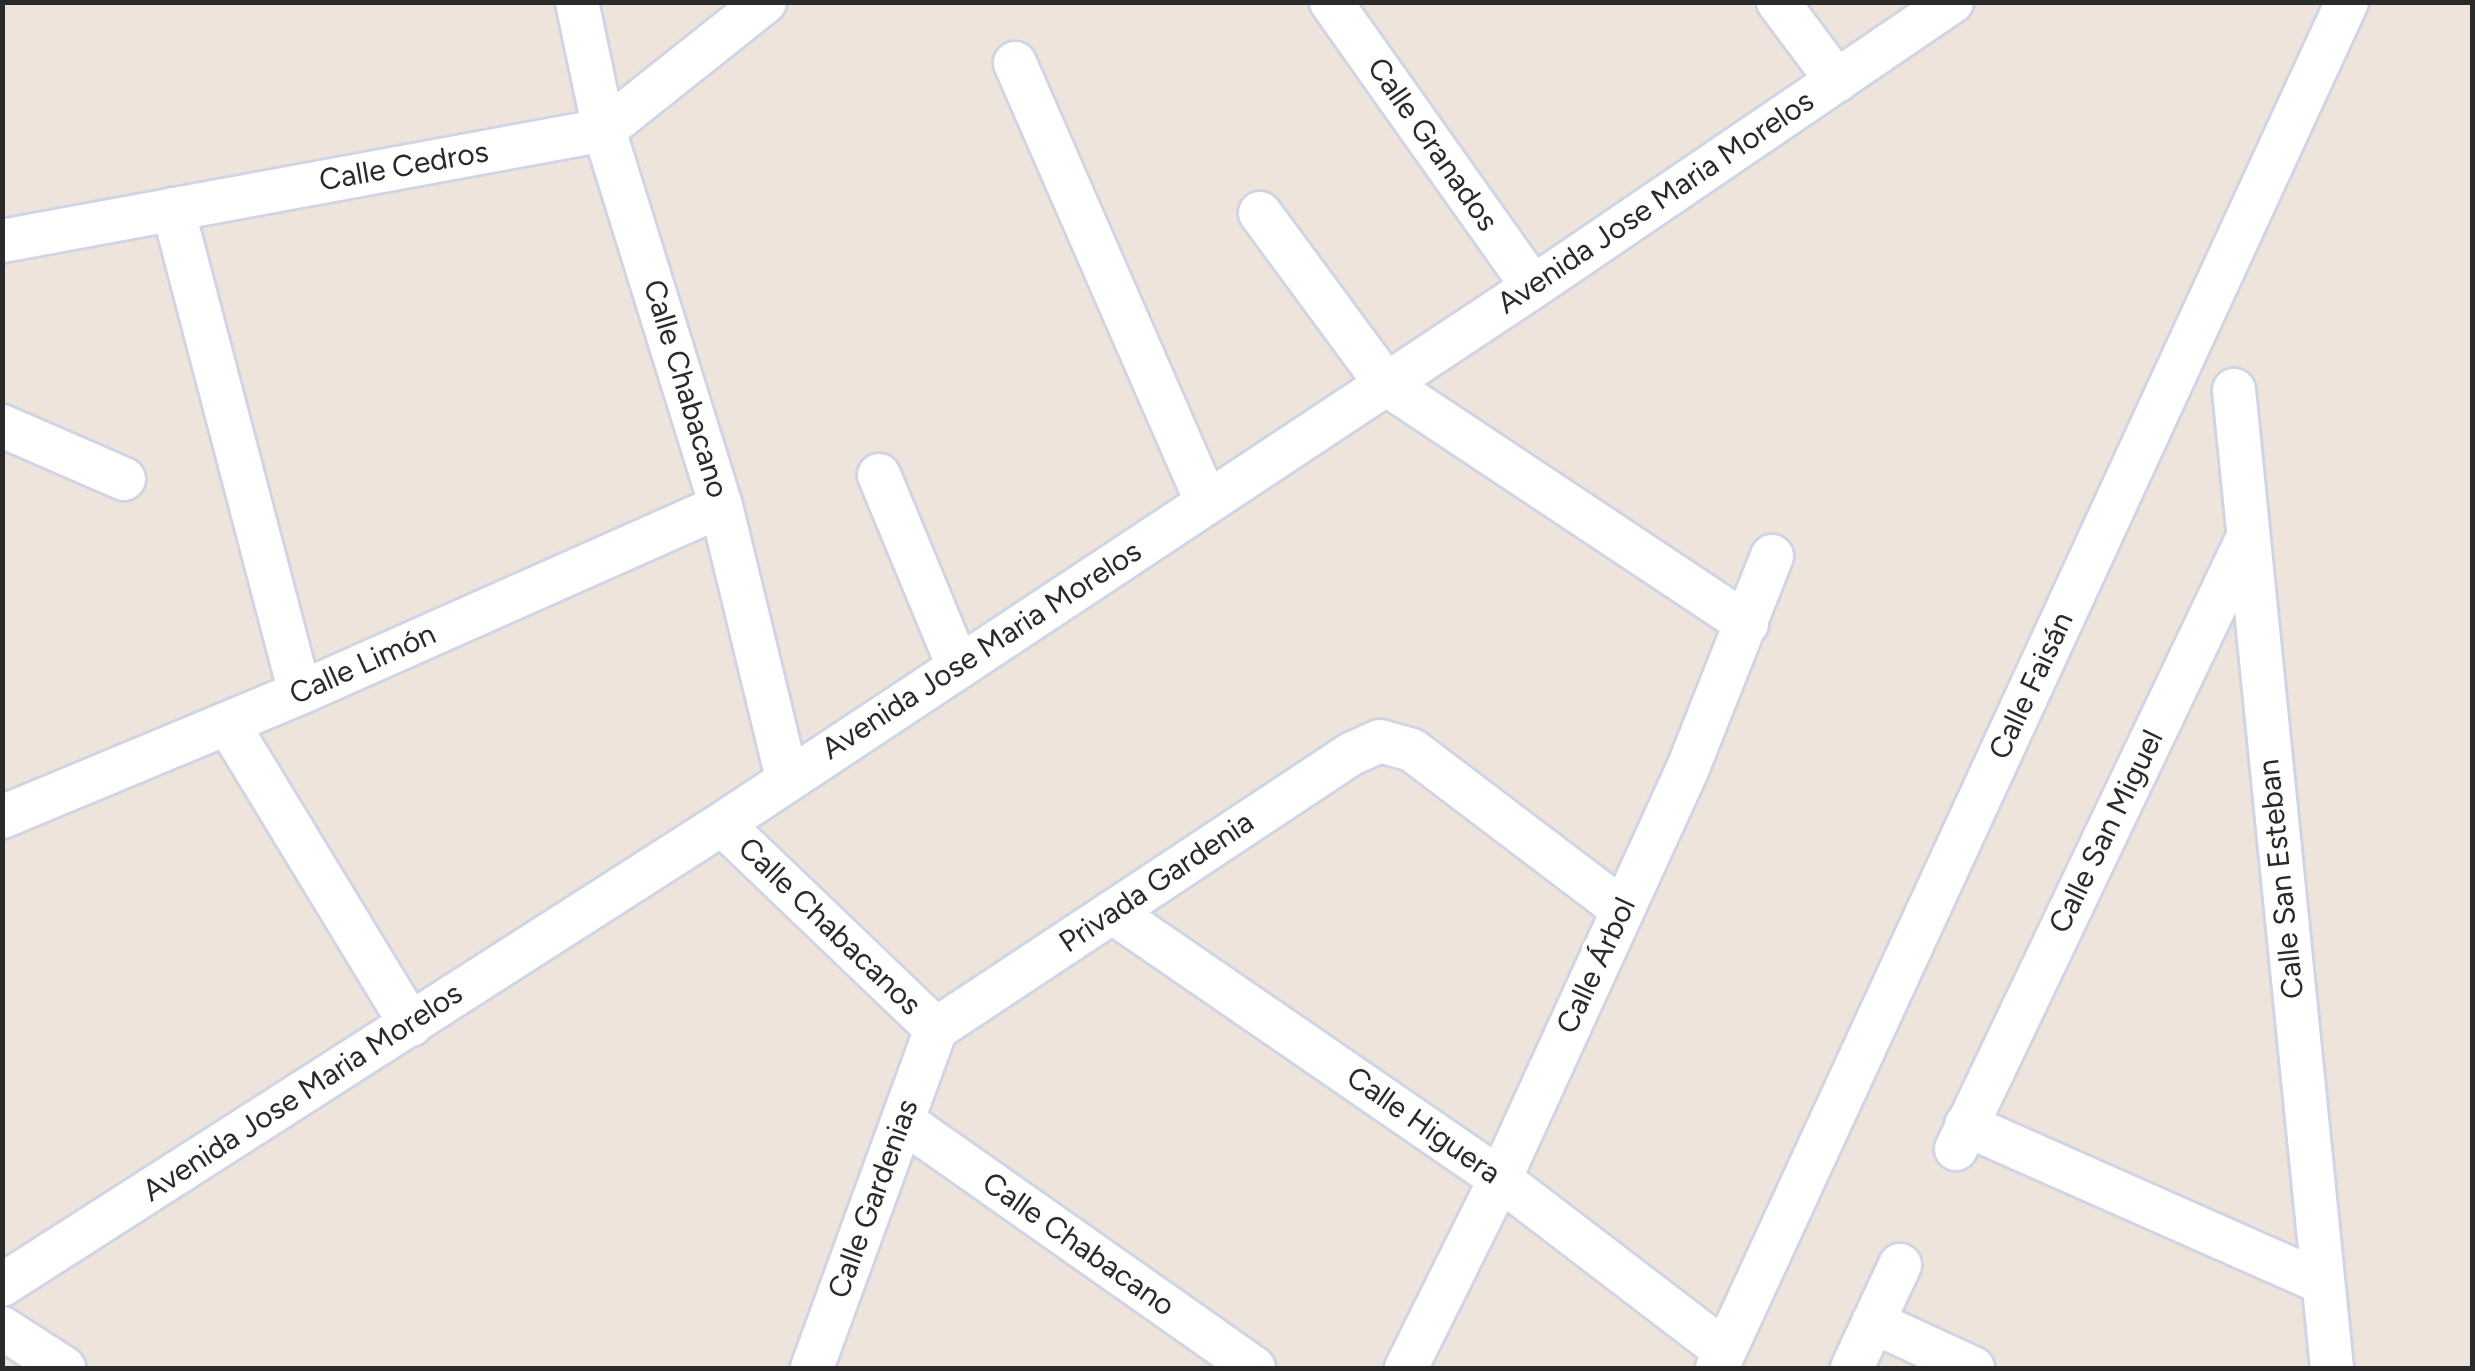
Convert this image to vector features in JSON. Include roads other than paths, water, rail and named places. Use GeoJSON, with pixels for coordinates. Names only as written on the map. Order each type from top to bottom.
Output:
{"type":"FeatureCollection","features":[{"type":"Feature","properties":{"kind":"street","name":"Calle Chabacano"},"geometry":{"type":"LineString","coordinates":[[577,2],[604,130],[722,506],[787,778]]}},
{"type":"Feature","properties":{"kind":"street","name":"Calle Cedros"},"geometry":{"type":"LineString","coordinates":[[2,241],[604,130],[765,2]]}},
{"type":"Feature","properties":{"kind":"street","name":"Calle Granados"},"geometry":{"type":"LineString","coordinates":[[1331,2],[1533,287]]}},
{"type":"Feature","properties":{"kind":"street"},"geometry":{"type":"LineString","coordinates":[[1778,2],[1837,80]]}},
{"type":"Feature","properties":{"kind":"street","name":"Avenida Jose Maria Morelos"},"geometry":{"type":"LineString","coordinates":[[4,1281],[722,824],[1533,287],[1952,2]]}},
{"type":"Feature","properties":{"kind":"street","name":"Calle Faisán"},"geometry":{"type":"LineString","coordinates":[[1721,1360],[2347,2]]}},
{"type":"Feature","properties":{"kind":"street"},"geometry":{"type":"LineString","coordinates":[[1015,63],[1207,503]]}},
{"type":"Feature","properties":{"kind":"street"},"geometry":{"type":"LineString","coordinates":[[174,209],[300,694]]}},
{"type":"Feature","properties":{"kind":"street"},"geometry":{"type":"LineString","coordinates":[[1260,213],[1386,384],[1747,624]]}},
{"type":"Feature","properties":{"kind":"street","name":"Calle San Esteban"},"geometry":{"type":"LineString","coordinates":[[2234,390],[2332,1368]]}},
{"type":"Feature","properties":{"kind":"street"},"geometry":{"type":"LineString","coordinates":[[2,426],[124,479]]}},
{"type":"Feature","properties":{"kind":"street"},"geometry":{"type":"LineString","coordinates":[[879,475],[958,666]]}},
{"type":"Feature","properties":{"kind":"street","name":"Calle Limón"},"geometry":{"type":"LineString","coordinates":[[2,817],[300,694],[722,506]]}},
{"type":"Feature","properties":{"kind":"street","name":"Calle San Miguel"},"geometry":{"type":"LineString","coordinates":[[2248,538],[1961,1137],[2324,1283]]}},
{"type":"Feature","properties":{"kind":"street","name":"Calle Árbol"},"geometry":{"type":"LineString","coordinates":[[1406,1368],[1500,1178],[1688,768],[1772,556]]}},
{"type":"Feature","properties":{"kind":"street"},"geometry":{"type":"LineString","coordinates":[[228,724],[411,1025]]}},
{"type":"Feature","properties":{"kind":"street","name":"Privada Gardenia"},"geometry":{"type":"LineString","coordinates":[[936,1029],[1351,754],[1380,742],[1412,750],[1623,910]]}},
{"type":"Feature","properties":{"kind":"street","name":"Calle Chabacanos"},"geometry":{"type":"LineString","coordinates":[[722,824],[936,1029]]}},
{"type":"Feature","properties":{"kind":"street","name":"Calle Higuera"},"geometry":{"type":"LineString","coordinates":[[1112,912],[1500,1178],[1721,1360]]}},
{"type":"Feature","properties":{"kind":"street","name":"Calle Gardenias"},"geometry":{"type":"LineString","coordinates":[[812,1368],[936,1029]]}},
{"type":"Feature","properties":{"kind":"street","name":"Calle Chabacano"},"geometry":{"type":"LineString","coordinates":[[903,1121],[1254,1368]]}},
{"type":"Feature","properties":{"kind":"street"},"geometry":{"type":"LineString","coordinates":[[1852,1368],[1900,1265]]}},
{"type":"Feature","properties":{"kind":"street"},"geometry":{"type":"LineString","coordinates":[[1873,1322],[1973,1368]]}},
{"type":"Feature","properties":{"kind":"street"},"geometry":{"type":"LineString","coordinates":[[2,1328],[64,1368]]}}]}
